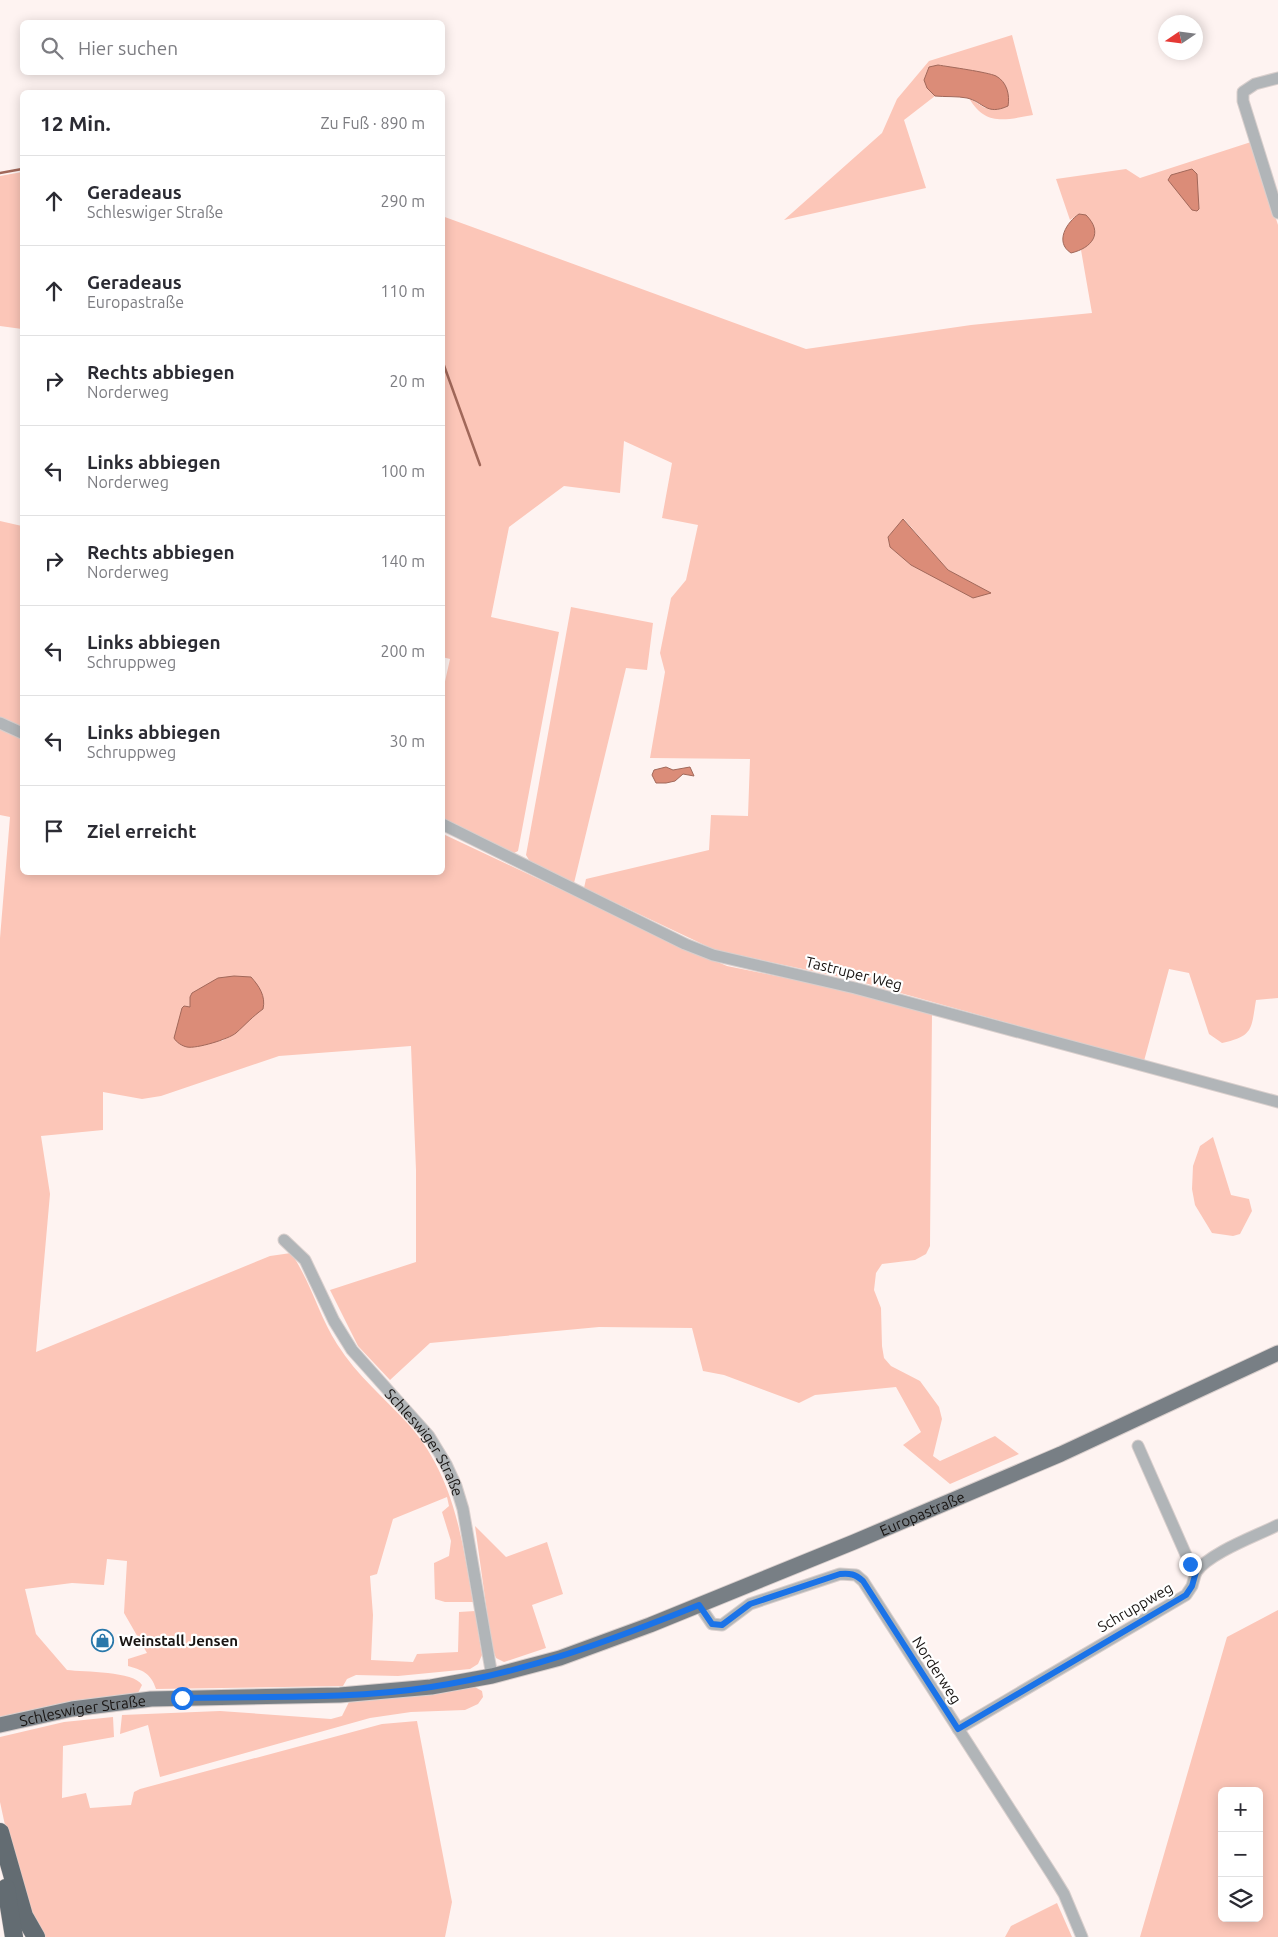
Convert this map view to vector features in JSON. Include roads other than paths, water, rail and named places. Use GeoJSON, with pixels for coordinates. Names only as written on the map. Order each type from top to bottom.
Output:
{"type":"FeatureCollection","features":[{"type":"Feature","properties":{"kind":"highway"},"geometry":{"type":"LineString","coordinates":[[0,1832],[24,1916],[36,1937]]}},
{"type":"Feature","properties":{"kind":"highway"},"geometry":{"type":"LineString","coordinates":[[0,1852],[14,1937]]}},
{"type":"Feature","properties":{"kind":"main road","name":"Europastraße"},"geometry":{"type":"LineString","coordinates":[[560,1658],[699,1605],[1061,1454],[1278,1353]]}},
{"type":"Feature","properties":{"kind":"main road","name":"Schleswiger Straße"},"geometry":{"type":"LineString","coordinates":[[7,1723],[72,1709],[151,1699],[350,1694],[431,1688],[492,1676],[560,1658]]}},
{"type":"Feature","properties":{"kind":"street"},"geometry":{"type":"LineString","coordinates":[[1278,78],[1255,84],[1243,92],[1243,101],[1278,214]]}},
{"type":"Feature","properties":{"kind":"street"},"geometry":{"type":"LineString","coordinates":[[0,723],[20,732]]}},
{"type":"Feature","properties":{"kind":"street","name":"Tastruper Weg"},"geometry":{"type":"LineString","coordinates":[[445,825],[676,939],[713,955],[855,988],[1278,1102]]}},
{"type":"Feature","properties":{"kind":"street","name":"Schleswiger Straße"},"geometry":{"type":"LineString","coordinates":[[284,1240],[305,1260],[334,1320],[352,1350],[429,1436],[446,1464],[456,1486],[463,1509],[492,1676]]}},
{"type":"Feature","properties":{"kind":"street"},"geometry":{"type":"LineString","coordinates":[[1138,1446],[1190,1564],[1196,1572],[1208,1560],[1278,1525]]}},
{"type":"Feature","properties":{"kind":"street","name":"Schruppweg"},"geometry":{"type":"LineString","coordinates":[[958,1729],[1186,1595],[1192,1586],[1196,1572]]}},
{"type":"Feature","properties":{"kind":"street","name":"Norderweg"},"geometry":{"type":"LineString","coordinates":[[699,1605],[712,1624],[722,1625],[750,1604],[840,1574],[856,1575],[863,1581],[1064,1894],[1082,1937]]}},
{"type":"Feature","properties":{"kind":"waterway"},"geometry":{"type":"LineString","coordinates":[[0,173],[20,169]]}},
{"type":"Feature","properties":{"kind":"waterway"},"geometry":{"type":"LineString","coordinates":[[445,368],[480,465]]}},
{"type":"Feature","properties":{"kind":"place","name":"Weinstall Jensen"},"geometry":{"type":"Point","coordinates":[103,1640]}}]}
